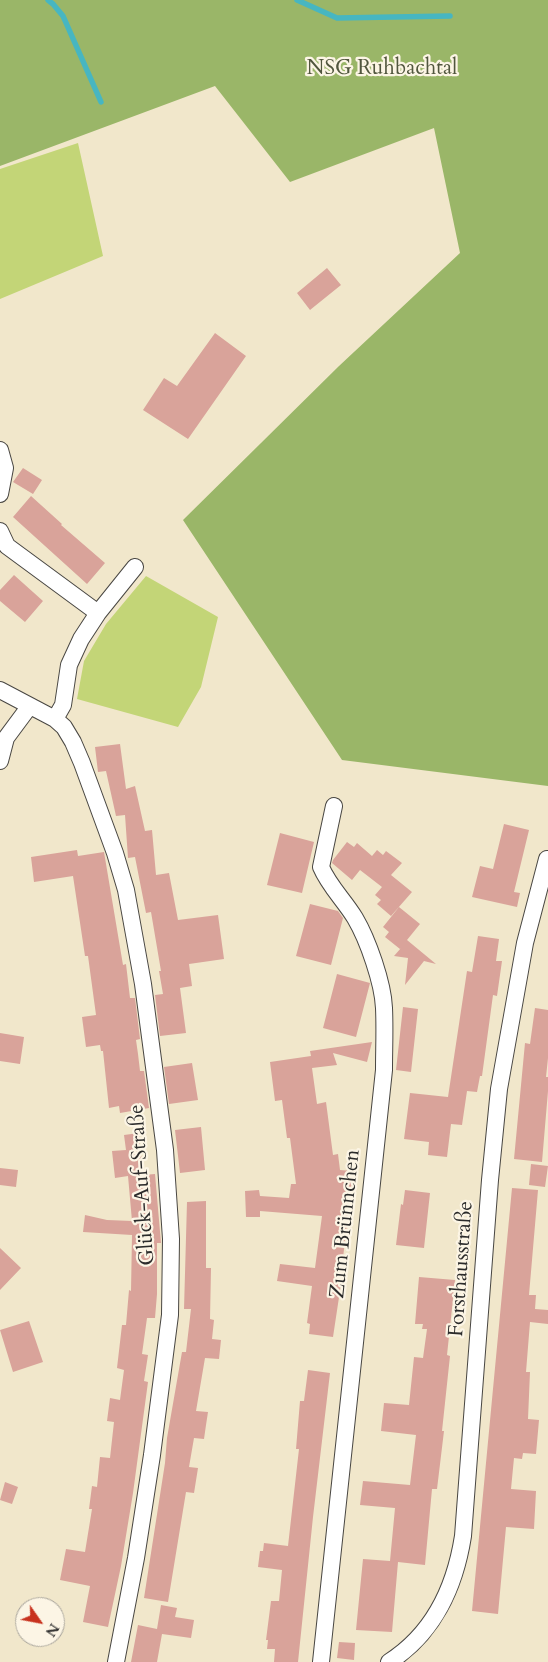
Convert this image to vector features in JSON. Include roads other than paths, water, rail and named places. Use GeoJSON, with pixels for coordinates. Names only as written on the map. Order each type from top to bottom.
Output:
{"type":"FeatureCollection","features":[{"type":"Feature","properties":{"kind":"street"},"geometry":{"type":"LineString","coordinates":[[0,450],[5,468],[0,494]]}},
{"type":"Feature","properties":{"kind":"street"},"geometry":{"type":"LineString","coordinates":[[0,531],[7,546],[98,613]]}},
{"type":"Feature","properties":{"kind":"street"},"geometry":{"type":"LineString","coordinates":[[0,690],[29,707],[55,719],[63,705],[69,665],[81,639],[98,613],[135,567]]}},
{"type":"Feature","properties":{"kind":"street"},"geometry":{"type":"LineString","coordinates":[[0,761],[6,738],[29,707]]}},
{"type":"Feature","properties":{"kind":"street","name":"Glück-Auf-Straße"},"geometry":{"type":"LineString","coordinates":[[55,719],[64,726],[73,742],[115,853],[126,890],[142,984],[169,1190],[171,1248],[170,1315],[155,1436],[136,1558],[116,1662]]}},
{"type":"Feature","properties":{"kind":"street","name":"Zum Brünnchen"},"geometry":{"type":"LineString","coordinates":[[321,1662],[384,1070],[384,1007],[370,952],[363,932],[324,875],[321,867],[334,806]]}},
{"type":"Feature","properties":{"kind":"street","name":"Forsthausstraße"},"geometry":{"type":"LineString","coordinates":[[389,1662],[399,1656],[422,1633],[438,1613],[460,1558],[499,1089],[525,943],[547,859]]}},
{"type":"Feature","properties":{"kind":"waterway"},"geometry":{"type":"LineString","coordinates":[[48,0],[63,16],[101,102]]}},
{"type":"Feature","properties":{"kind":"waterway"},"geometry":{"type":"LineString","coordinates":[[297,0],[337,18],[450,16]]}},
{"type":"Feature","properties":{"kind":"park label","name":"NSG Ruhbachtal"},"geometry":{"type":"Point","coordinates":[382,69]}}]}
